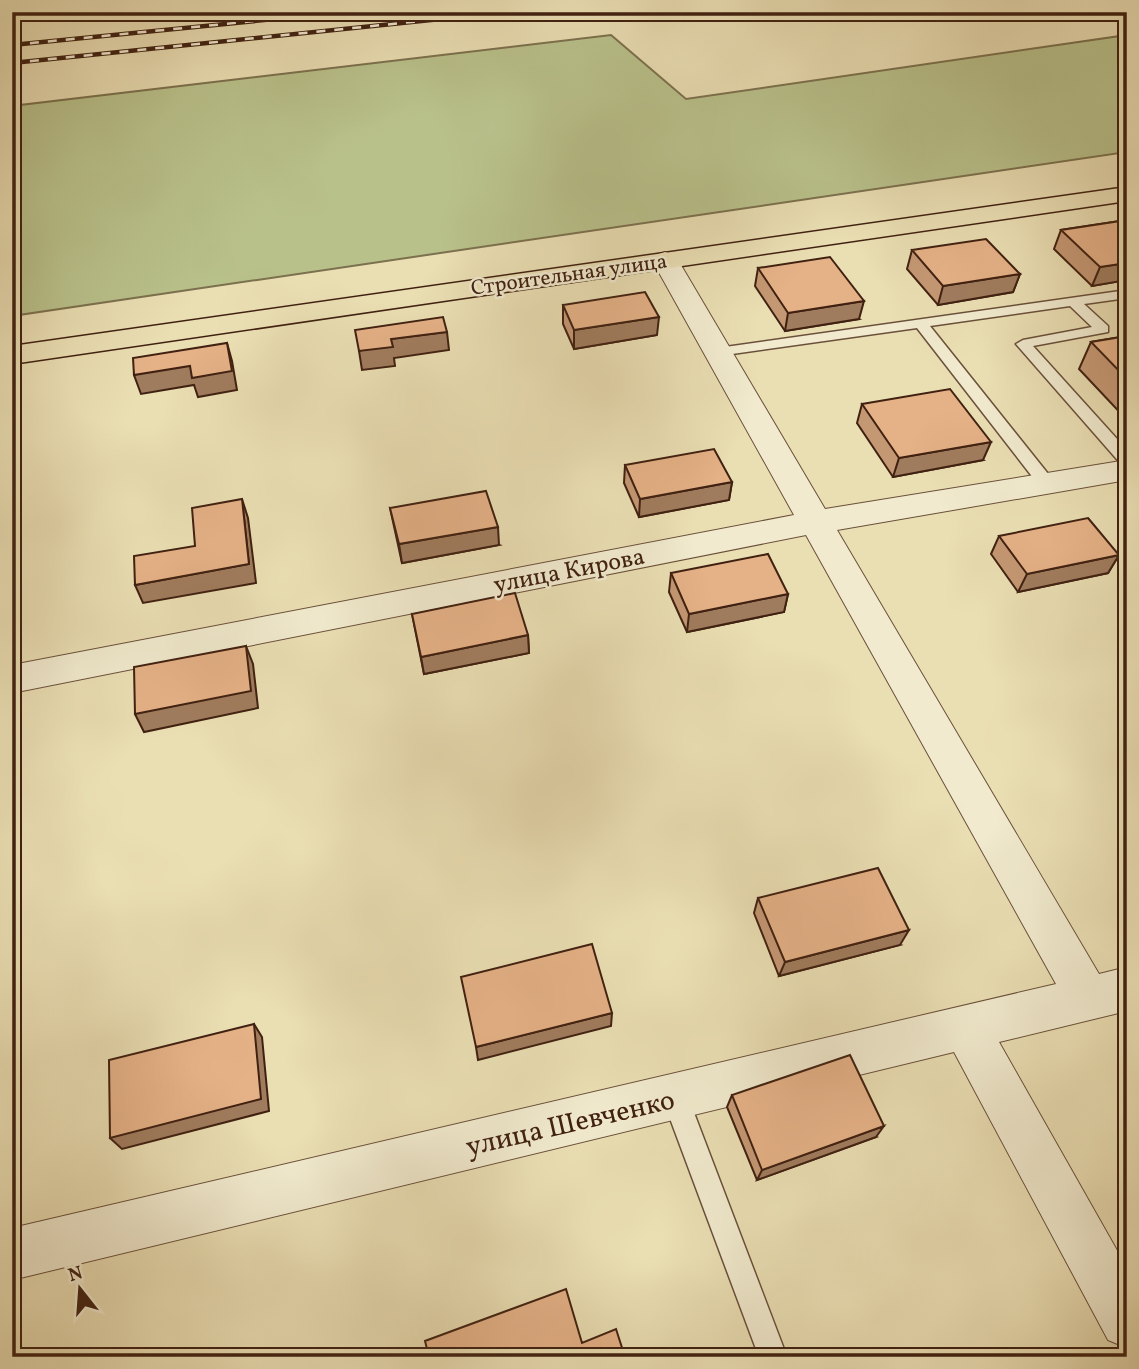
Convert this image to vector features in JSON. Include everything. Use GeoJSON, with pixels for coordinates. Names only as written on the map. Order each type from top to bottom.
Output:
{"type":"FeatureCollection","features":[{"type":"Feature","properties":{"kind":"main road","name":"Строительная улица"},"geometry":{"type":"LineString","coordinates":[[12,355],[1127,194]]}},
{"type":"Feature","properties":{"kind":"street"},"geometry":{"type":"LineString","coordinates":[[665,260],[815,522],[1107,994]]}},
{"type":"Feature","properties":{"kind":"street","name":"улица Кирова"},"geometry":{"type":"LineString","coordinates":[[12,679],[815,522],[1127,470]]}},
{"type":"Feature","properties":{"kind":"street","name":"улица Шевченко"},"geometry":{"type":"LineString","coordinates":[[12,1254],[1107,994]]}},
{"type":"Feature","properties":{"kind":"street"},"geometry":{"type":"LineString","coordinates":[[966,1028],[1127,1321]]}},
{"type":"Feature","properties":{"kind":"lane"},"geometry":{"type":"LineString","coordinates":[[718,352],[1127,294]]}},
{"type":"Feature","properties":{"kind":"lane"},"geometry":{"type":"LineString","coordinates":[[1072,302],[1103,329],[1023,344],[1127,460]]}},
{"type":"Feature","properties":{"kind":"lane"},"geometry":{"type":"LineString","coordinates":[[920,323],[1047,484]]}},
{"type":"Feature","properties":{"kind":"lane"},"geometry":{"type":"LineString","coordinates":[[675,1097],[773,1357]]}},
{"type":"Feature","properties":{"kind":"green space"},"geometry":{"type":"Polygon","coordinates":[[[611,35],[686,99],[1127,35],[1127,152],[12,316],[12,106],[611,35]]]}},
{"type":"Feature","properties":{"kind":"building"},"geometry":{"type":"Polygon","coordinates":[[[1127,220],[1127,263],[1100,267],[1061,230],[1127,220]]]}},
{"type":"Feature","properties":{"kind":"building"},"geometry":{"type":"Polygon","coordinates":[[[986,239],[1020,274],[943,286],[912,250],[986,239]]]}},
{"type":"Feature","properties":{"kind":"building"},"geometry":{"type":"Polygon","coordinates":[[[830,257],[864,301],[788,313],[758,268],[830,257]]]}},
{"type":"Feature","properties":{"kind":"building"},"geometry":{"type":"Polygon","coordinates":[[[645,292],[659,317],[574,330],[563,305],[645,292]]]}},
{"type":"Feature","properties":{"kind":"building"},"geometry":{"type":"Polygon","coordinates":[[[443,317],[447,332],[391,339],[393,347],[359,351],[355,330],[443,317]]]}},
{"type":"Feature","properties":{"kind":"building"},"geometry":{"type":"Polygon","coordinates":[[[1127,336],[1127,379],[1091,342],[1127,336]]]}},
{"type":"Feature","properties":{"kind":"building"},"geometry":{"type":"Polygon","coordinates":[[[227,343],[232,371],[192,378],[190,366],[134,375],[133,358],[227,343]]]}},
{"type":"Feature","properties":{"kind":"building"},"geometry":{"type":"Polygon","coordinates":[[[950,389],[991,442],[899,458],[862,404],[950,389]]]}},
{"type":"Feature","properties":{"kind":"building"},"geometry":{"type":"Polygon","coordinates":[[[714,449],[732,482],[640,499],[625,465],[714,449]]]}},
{"type":"Feature","properties":{"kind":"building"},"geometry":{"type":"Polygon","coordinates":[[[486,491],[498,527],[399,544],[390,508],[486,491]]]}},
{"type":"Feature","properties":{"kind":"building"},"geometry":{"type":"Polygon","coordinates":[[[242,499],[249,564],[135,585],[134,556],[195,546],[192,508],[242,499]]]}},
{"type":"Feature","properties":{"kind":"building"},"geometry":{"type":"Polygon","coordinates":[[[1088,518],[1119,555],[1027,574],[999,536],[1088,518]]]}},
{"type":"Feature","properties":{"kind":"building"},"geometry":{"type":"Polygon","coordinates":[[[768,554],[788,594],[689,614],[671,573],[768,554]]]}},
{"type":"Feature","properties":{"kind":"building"},"geometry":{"type":"Polygon","coordinates":[[[515,593],[528,635],[421,657],[412,614],[515,593]]]}},
{"type":"Feature","properties":{"kind":"building"},"geometry":{"type":"Polygon","coordinates":[[[246,646],[251,691],[135,714],[134,667],[246,646]]]}},
{"type":"Feature","properties":{"kind":"building"},"geometry":{"type":"Polygon","coordinates":[[[878,868],[909,930],[785,962],[758,898],[878,868]]]}},
{"type":"Feature","properties":{"kind":"building"},"geometry":{"type":"Polygon","coordinates":[[[592,944],[612,1013],[476,1047],[461,977],[592,944]]]}},
{"type":"Feature","properties":{"kind":"building"},"geometry":{"type":"Polygon","coordinates":[[[254,1024],[261,1099],[110,1138],[109,1060],[254,1024]]]}},
{"type":"Feature","properties":{"kind":"building"},"geometry":{"type":"Polygon","coordinates":[[[850,1055],[884,1126],[762,1170],[732,1095],[850,1055]]]}},
{"type":"Feature","properties":{"kind":"building"},"geometry":{"type":"Polygon","coordinates":[[[566,1289],[582,1343],[616,1329],[625,1357],[429,1357],[425,1341],[566,1289]]]}},
{"type":"Feature","properties":{"kind":"railway"},"geometry":{"type":"LineString","coordinates":[[12,45],[346,12]]}},
{"type":"Feature","properties":{"kind":"railway"},"geometry":{"type":"LineString","coordinates":[[12,63],[509,12]]}}]}
